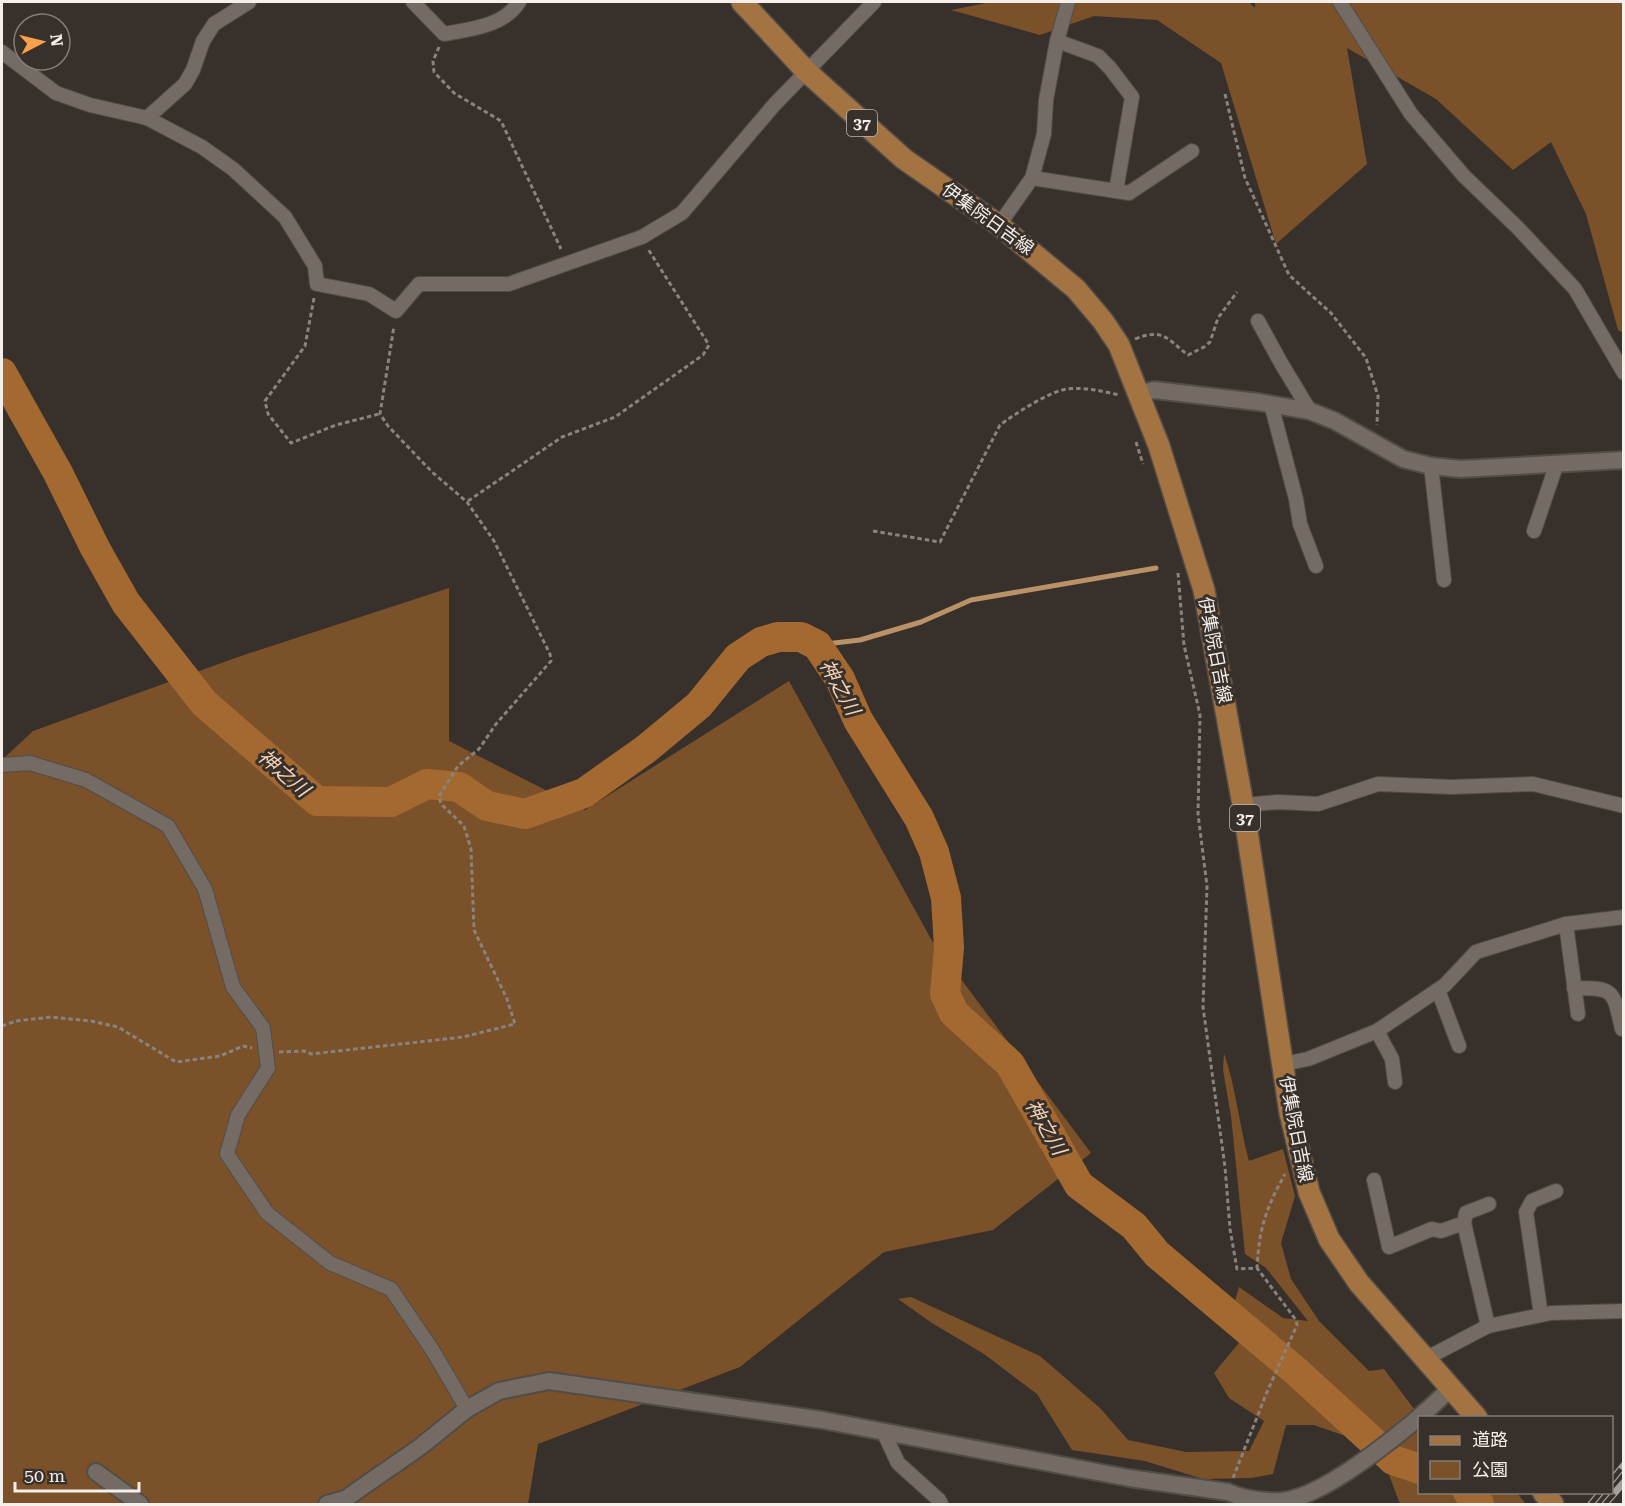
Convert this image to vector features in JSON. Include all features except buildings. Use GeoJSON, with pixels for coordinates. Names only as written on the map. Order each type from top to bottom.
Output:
{"type":"FeatureCollection","features":[{"type":"Feature","properties":{"kind":"main road","name":"伊集院日吉線"},"geometry":{"type":"LineString","coordinates":[[742,2],[807,72],[904,159],[999,225],[1076,289],[1103,321],[1119,345],[1163,457],[1204,591],[1243,805],[1299,1158],[1309,1192],[1329,1239],[1359,1283],[1475,1416]]}},
{"type":"Feature","properties":{"kind":"street"},"geometry":{"type":"LineString","coordinates":[[147,118],[185,84],[193,70],[203,41],[214,24],[249,2]]}},
{"type":"Feature","properties":{"kind":"street"},"geometry":{"type":"LineString","coordinates":[[412,2],[444,34],[493,24],[519,2]]}},
{"type":"Feature","properties":{"kind":"street"},"geometry":{"type":"LineString","coordinates":[[2,52],[56,93],[90,105],[147,118],[210,152],[233,169],[285,217],[315,266],[317,284],[369,294],[396,310],[419,284],[509,284],[640,237],[682,213],[774,105],[874,2]]}},
{"type":"Feature","properties":{"kind":"street"},"geometry":{"type":"LineString","coordinates":[[999,225],[1032,178],[1044,134],[1046,100],[1057,41],[1068,2]]}},
{"type":"Feature","properties":{"kind":"street"},"geometry":{"type":"LineString","coordinates":[[1340,2],[1411,114],[1464,176],[1518,227],[1575,289],[1623,373]]}},
{"type":"Feature","properties":{"kind":"street"},"geometry":{"type":"LineString","coordinates":[[1057,41],[1098,57],[1110,68],[1132,98],[1116,191]]}},
{"type":"Feature","properties":{"kind":"street"},"geometry":{"type":"LineString","coordinates":[[1032,178],[1129,193],[1192,151]]}},
{"type":"Feature","properties":{"kind":"street"},"geometry":{"type":"LineString","coordinates":[[1258,321],[1311,411]]}},
{"type":"Feature","properties":{"kind":"street"},"geometry":{"type":"LineString","coordinates":[[1138,394],[1154,390],[1311,411],[1335,421],[1403,459],[1431,466],[1461,469],[1623,460]]}},
{"type":"Feature","properties":{"kind":"street"},"geometry":{"type":"LineString","coordinates":[[1271,404],[1296,499],[1300,524],[1316,566]]}},
{"type":"Feature","properties":{"kind":"street"},"geometry":{"type":"LineString","coordinates":[[1534,531],[1557,463]]}},
{"type":"Feature","properties":{"kind":"street"},"geometry":{"type":"LineString","coordinates":[[1431,466],[1444,580]]}},
{"type":"Feature","properties":{"kind":"street"},"geometry":{"type":"LineString","coordinates":[[2,765],[30,763],[86,780],[168,826],[205,890],[233,987],[263,1028],[268,1068],[238,1114],[227,1154],[267,1213],[330,1263],[391,1289],[433,1351],[467,1409]]}},
{"type":"Feature","properties":{"kind":"street"},"geometry":{"type":"LineString","coordinates":[[1243,805],[1278,802],[1318,804],[1378,784],[1452,787],[1533,784],[1623,806]]}},
{"type":"Feature","properties":{"kind":"street"},"geometry":{"type":"LineString","coordinates":[[1283,1064],[1308,1059],[1377,1031],[1445,985],[1476,952],[1566,924],[1623,917]]}},
{"type":"Feature","properties":{"kind":"street"},"geometry":{"type":"LineString","coordinates":[[1566,924],[1578,1014]]}},
{"type":"Feature","properties":{"kind":"street"},"geometry":{"type":"LineString","coordinates":[[1574,988],[1601,988],[1609,992],[1616,1003],[1623,1028]]}},
{"type":"Feature","properties":{"kind":"street"},"geometry":{"type":"LineString","coordinates":[[1438,990],[1459,1046]]}},
{"type":"Feature","properties":{"kind":"street"},"geometry":{"type":"LineString","coordinates":[[1377,1031],[1392,1059],[1395,1082]]}},
{"type":"Feature","properties":{"kind":"street"},"geometry":{"type":"LineString","coordinates":[[1374,1180],[1389,1247],[1432,1229],[1441,1231],[1464,1223]]}},
{"type":"Feature","properties":{"kind":"street"},"geometry":{"type":"LineString","coordinates":[[1541,1315],[1526,1212],[1532,1201],[1556,1191]]}},
{"type":"Feature","properties":{"kind":"street"},"geometry":{"type":"LineString","coordinates":[[1488,1326],[1464,1223],[1466,1213],[1489,1204]]}},
{"type":"Feature","properties":{"kind":"street"},"geometry":{"type":"LineString","coordinates":[[1425,1359],[1488,1326],[1541,1315],[1623,1311]]}},
{"type":"Feature","properties":{"kind":"street"},"geometry":{"type":"LineString","coordinates":[[327,1504],[345,1499],[420,1447],[467,1409],[499,1391],[549,1381],[822,1420],[1235,1498],[1282,1501],[1312,1492],[1371,1456],[1418,1417]]}},
{"type":"Feature","properties":{"kind":"street"},"geometry":{"type":"LineString","coordinates":[[1419,1416],[1450,1388]]}},
{"type":"Feature","properties":{"kind":"street"},"geometry":{"type":"LineString","coordinates":[[883,1431],[898,1463],[941,1504]]}},
{"type":"Feature","properties":{"kind":"street"},"geometry":{"type":"LineString","coordinates":[[96,1472],[140,1504]]}},
{"type":"Feature","properties":{"kind":"path"},"geometry":{"type":"LineString","coordinates":[[444,34],[433,61],[434,72],[454,93],[501,122],[568,263]]}},
{"type":"Feature","properties":{"kind":"path"},"geometry":{"type":"LineString","coordinates":[[1225,94],[1245,178],[1289,275],[1331,314],[1366,358],[1378,396],[1376,445]]}},
{"type":"Feature","properties":{"kind":"path"},"geometry":{"type":"LineString","coordinates":[[468,502],[562,437],[615,417],[703,355],[709,345],[640,237]]}},
{"type":"Feature","properties":{"kind":"path"},"geometry":{"type":"LineString","coordinates":[[317,284],[305,346],[265,401],[268,414],[291,443],[336,425],[380,414]]}},
{"type":"Feature","properties":{"kind":"path"},"geometry":{"type":"LineString","coordinates":[[1119,345],[1150,333],[1161,334],[1188,356],[1210,342],[1218,318],[1237,292]]}},
{"type":"Feature","properties":{"kind":"path"},"geometry":{"type":"LineString","coordinates":[[2,1026],[16,1021],[51,1017],[91,1021],[118,1027],[176,1062],[220,1056],[243,1046],[266,1051],[311,1054],[463,1037],[515,1024],[507,999],[474,930],[471,849],[464,826],[441,804],[439,796],[458,766],[478,749],[496,724],[551,661],[550,654],[494,541],[468,502],[432,472],[388,426],[380,414],[396,310]]}},
{"type":"Feature","properties":{"kind":"path"},"geometry":{"type":"LineString","coordinates":[[873,531],[940,542],[1000,425],[1011,416],[1065,389],[1093,389],[1125,397],[1138,394]]}},
{"type":"Feature","properties":{"kind":"path"},"geometry":{"type":"LineString","coordinates":[[1134,437],[1145,469]]}},
{"type":"Feature","properties":{"kind":"path"},"geometry":{"type":"LineString","coordinates":[[1177,567],[1184,645],[1200,715],[1198,814],[1207,886],[1203,1007],[1237,1269],[1257,1268]]}},
{"type":"Feature","properties":{"kind":"path"},"geometry":{"type":"LineString","coordinates":[[1235,1498],[1267,1392],[1297,1325],[1296,1320],[1257,1268],[1259,1240],[1268,1205],[1285,1174],[1299,1158]]}},
{"type":"Feature","properties":{"kind":"green space"},"geometry":{"type":"Polygon","coordinates":[[[991,2],[1249,2],[1255,8],[1255,2],[1623,2],[1623,333],[1618,330],[1586,214],[1551,142],[1513,170],[1436,99],[1347,48],[1367,164],[1276,244],[1221,63],[1157,20],[1094,16],[1040,35],[951,10],[991,2]]]}},
{"type":"Feature","properties":{"kind":"green space"},"geometry":{"type":"Polygon","coordinates":[[[449,588],[449,741],[585,810],[789,681],[931,939],[1091,1153],[993,1230],[884,1252],[740,1367],[538,1444],[528,1504],[2,1504],[2,760],[33,731],[238,657],[449,588]]]}},
{"type":"Feature","properties":{"kind":"green space"},"geometry":{"type":"Polygon","coordinates":[[[1224,1053],[1249,1161],[1283,1149],[1295,1196],[1281,1243],[1291,1279],[1319,1321],[1369,1371],[1384,1369],[1419,1416],[1418,1494],[1518,1494],[1526,1504],[1400,1504],[1386,1467],[1380,1460],[1354,1439],[1314,1425],[1286,1425],[1273,1474],[1251,1478],[1203,1479],[1145,1461],[1072,1450],[1037,1394],[984,1354],[932,1323],[898,1299],[911,1297],[1040,1356],[1100,1408],[1128,1440],[1186,1452],[1249,1451],[1264,1421],[1229,1398],[1214,1373],[1253,1326],[1233,1308],[1239,1287],[1283,1318],[1308,1321],[1266,1268],[1245,1254],[1231,1116],[1223,1070],[1224,1053]]]}},
{"type":"Feature","properties":{"kind":"waterway","name":"神之川"},"geometry":{"type":"LineString","coordinates":[[2,373],[58,473],[95,548],[126,603],[204,703],[317,801],[391,802],[427,784],[459,787],[487,806],[525,814],[584,793],[646,749],[699,705],[738,657],[761,642],[778,637],[801,637],[817,645],[840,679],[858,720],[919,818],[934,852],[946,898],[949,947],[945,994],[954,1013],[1010,1064],[1079,1185],[1134,1226],[1157,1254],[1297,1372],[1393,1460],[1418,1468]]}},
{"type":"Feature","properties":{"kind":"waterway"},"geometry":{"type":"LineString","coordinates":[[817,645],[860,640],[921,622],[971,600],[1156,568]]}},
{"type":"Feature","properties":{"kind":"waterway","name":"神之川"},"geometry":{"type":"LineString","coordinates":[[1470,1494],[1479,1504]]}},
{"type":"Feature","properties":{"kind":"railway"},"geometry":{"type":"LineString","coordinates":[[1613,1479],[1624,1465]]}},
{"type":"Feature","properties":{"kind":"railway"},"geometry":{"type":"LineString","coordinates":[[1605,1504],[1624,1482]]}},
{"type":"Feature","properties":{"kind":"railway"},"geometry":{"type":"LineString","coordinates":[[1591,1504],[1599,1494]]}}]}
